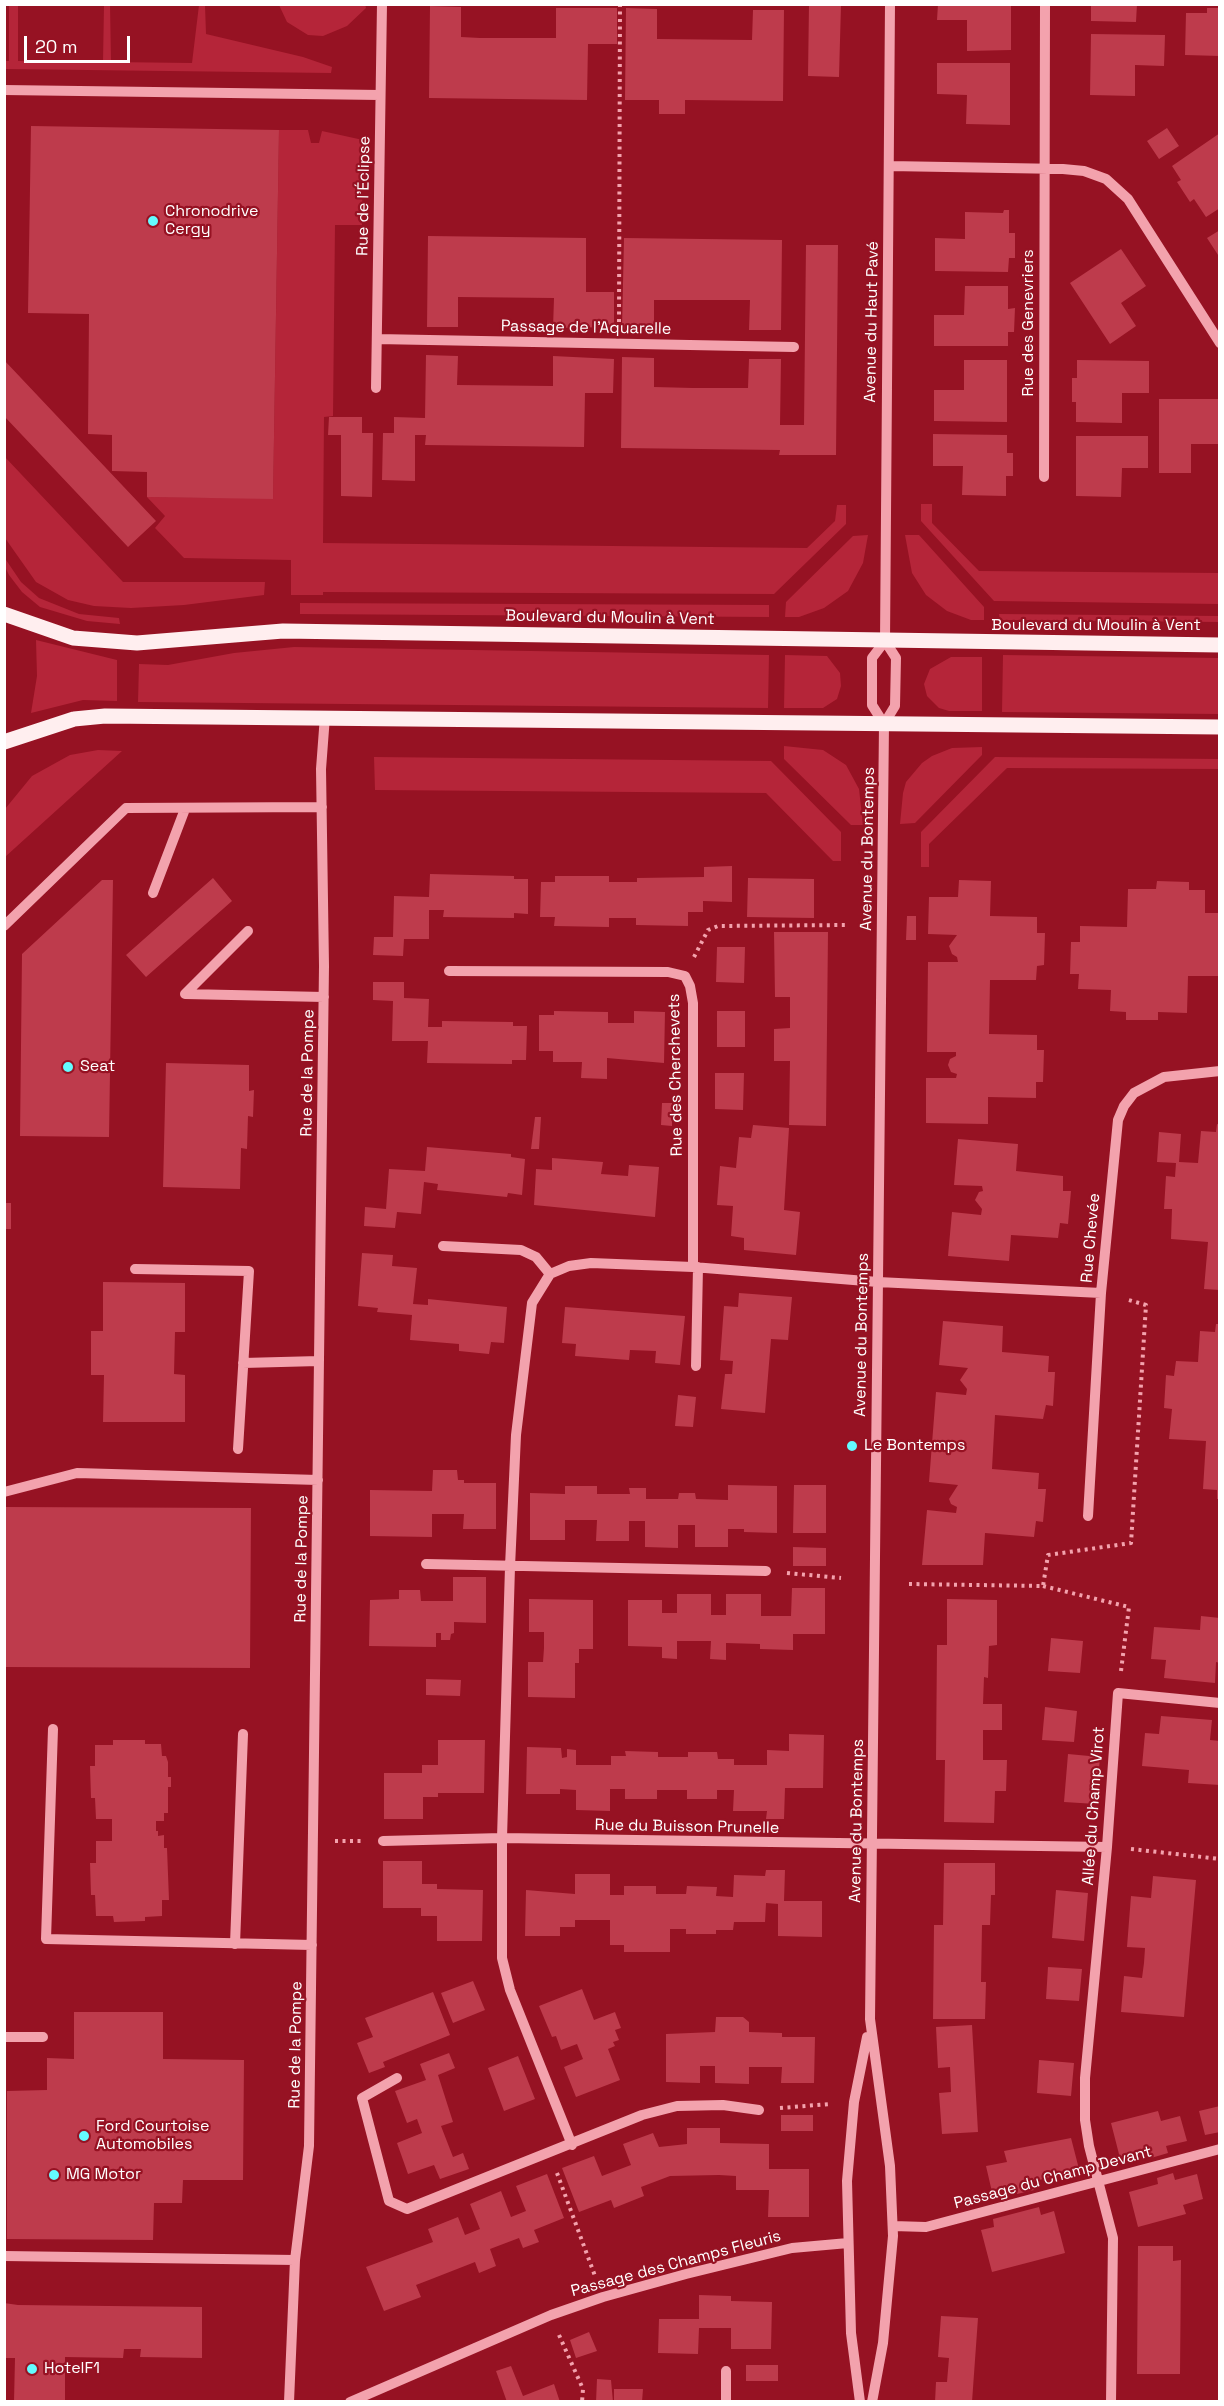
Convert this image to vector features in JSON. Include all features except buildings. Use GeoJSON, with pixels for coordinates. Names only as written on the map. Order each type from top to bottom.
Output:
{"type":"FeatureCollection","features":[{"type":"Feature","properties":{"kind":"main road","name":"Boulevard du Moulin à Vent"},"geometry":{"type":"LineString","coordinates":[[4,614],[73,638],[137,643],[283,631],[1220,645]]}},
{"type":"Feature","properties":{"kind":"main road"},"geometry":{"type":"LineString","coordinates":[[4,742],[61,723],[90,717],[325,716],[1220,728]]}},
{"type":"Feature","properties":{"kind":"street","name":"Rue de l'Éclipse"},"geometry":{"type":"LineString","coordinates":[[376,388],[382,4]]}},
{"type":"Feature","properties":{"kind":"street","name":"Avenue du Haut Pavé"},"geometry":{"type":"LineString","coordinates":[[885,641],[890,4]]}},
{"type":"Feature","properties":{"kind":"street","name":"Rue des Genevriers"},"geometry":{"type":"LineString","coordinates":[[1044,477],[1045,4]]}},
{"type":"Feature","properties":{"kind":"street"},"geometry":{"type":"LineString","coordinates":[[4,90],[380,95]]}},
{"type":"Feature","properties":{"kind":"street"},"geometry":{"type":"LineString","coordinates":[[889,166],[1084,171],[1115,186],[1128,200],[1220,343]]}},
{"type":"Feature","properties":{"kind":"street","name":"Passage de l'Aquarelle"},"geometry":{"type":"LineString","coordinates":[[377,339],[794,347]]}},
{"type":"Feature","properties":{"kind":"street"},"geometry":{"type":"LineString","coordinates":[[885,641],[896,658],[895,706],[884,724],[872,705],[872,657],[885,641]]}},
{"type":"Feature","properties":{"kind":"street","name":"Rue de la Pompe"},"geometry":{"type":"LineString","coordinates":[[289,2402],[295,2260],[309,2146],[324,997],[321,769],[325,716]]}},
{"type":"Feature","properties":{"kind":"street","name":"Avenue du Bontemps"},"geometry":{"type":"LineString","coordinates":[[872,2402],[886,2322],[893,2226],[890,2166],[870,2019],[884,724]]}},
{"type":"Feature","properties":{"kind":"street"},"geometry":{"type":"LineString","coordinates":[[4,926],[126,808],[322,807]]}},
{"type":"Feature","properties":{"kind":"street"},"geometry":{"type":"LineString","coordinates":[[153,893],[184,809]]}},
{"type":"Feature","properties":{"kind":"street"},"geometry":{"type":"LineString","coordinates":[[248,931],[185,994],[324,997]]}},
{"type":"Feature","properties":{"kind":"street","name":"Rue des Cherchevets"},"geometry":{"type":"LineString","coordinates":[[449,971],[668,972],[685,976],[690,986],[693,1003],[696,1366]]}},
{"type":"Feature","properties":{"kind":"street","name":"Rue Chevée"},"geometry":{"type":"LineString","coordinates":[[878,1282],[1101,1293],[1118,1120],[1124,1106],[1134,1093],[1164,1077],[1220,1071]]}},
{"type":"Feature","properties":{"kind":"street"},"geometry":{"type":"LineString","coordinates":[[443,1246],[521,1250],[536,1257],[549,1275]]}},
{"type":"Feature","properties":{"kind":"street"},"geometry":{"type":"LineString","coordinates":[[572,2145],[510,1990],[502,1958],[502,1838],[516,1435],[532,1303],[549,1275],[569,1266],[591,1263],[696,1267],[878,1282]]}},
{"type":"Feature","properties":{"kind":"street"},"geometry":{"type":"LineString","coordinates":[[135,1269],[249,1271],[238,1449]]}},
{"type":"Feature","properties":{"kind":"street"},"geometry":{"type":"LineString","coordinates":[[1088,1516],[1101,1293]]}},
{"type":"Feature","properties":{"kind":"street"},"geometry":{"type":"LineString","coordinates":[[243,1363],[319,1360]]}},
{"type":"Feature","properties":{"kind":"street"},"geometry":{"type":"LineString","coordinates":[[4,1492],[77,1473],[318,1480]]}},
{"type":"Feature","properties":{"kind":"street"},"geometry":{"type":"LineString","coordinates":[[426,1564],[766,1571]]}},
{"type":"Feature","properties":{"kind":"street"},"geometry":{"type":"LineString","coordinates":[[1118,1693],[1220,1703]]}},
{"type":"Feature","properties":{"kind":"street","name":"Allée du Champ Virot"},"geometry":{"type":"LineString","coordinates":[[1111,2402],[1113,2238],[1100,2180],[1089,2146],[1085,2120],[1090,2022],[1107,1847],[1118,1693]]}},
{"type":"Feature","properties":{"kind":"street"},"geometry":{"type":"LineString","coordinates":[[53,1729],[46,1939],[312,1945]]}},
{"type":"Feature","properties":{"kind":"street"},"geometry":{"type":"LineString","coordinates":[[235,1944],[243,1734]]}},
{"type":"Feature","properties":{"kind":"street","name":"Rue du Buisson Prunelle"},"geometry":{"type":"LineString","coordinates":[[383,1841],[502,1838],[1107,1847]]}},
{"type":"Feature","properties":{"kind":"street","name":"Avenue du Bontemps"},"geometry":{"type":"LineString","coordinates":[[860,2402],[851,2333],[848,2181],[854,2102],[870,2019]]}},
{"type":"Feature","properties":{"kind":"street"},"geometry":{"type":"LineString","coordinates":[[4,2037],[43,2037]]}},
{"type":"Feature","properties":{"kind":"street"},"geometry":{"type":"LineString","coordinates":[[397,2078],[362,2098],[388,2200],[407,2209],[572,2145],[642,2115],[676,2106],[723,2105],[759,2110]]}},
{"type":"Feature","properties":{"kind":"street","name":"Passage du Champ Devant"},"geometry":{"type":"LineString","coordinates":[[893,2226],[926,2227],[1220,2149]]}},
{"type":"Feature","properties":{"kind":"street","name":"Passage des Champs Fleuris"},"geometry":{"type":"LineString","coordinates":[[350,2402],[550,2315],[603,2297],[792,2248],[848,2243]]}},
{"type":"Feature","properties":{"kind":"street"},"geometry":{"type":"LineString","coordinates":[[4,2256],[295,2260]]}},
{"type":"Feature","properties":{"kind":"street"},"geometry":{"type":"LineString","coordinates":[[726,2371],[726,2402]]}},
{"type":"Feature","properties":{"kind":"path"},"geometry":{"type":"LineString","coordinates":[[619,344],[620,4]]}},
{"type":"Feature","properties":{"kind":"path"},"geometry":{"type":"LineString","coordinates":[[685,976],[701,940],[708,930],[718,926],[846,926]]}},
{"type":"Feature","properties":{"kind":"path"},"geometry":{"type":"LineString","coordinates":[[766,1571],[841,1578]]}},
{"type":"Feature","properties":{"kind":"path"},"geometry":{"type":"LineString","coordinates":[[1043,1586],[1129,1607],[1118,1693]]}},
{"type":"Feature","properties":{"kind":"path"},"geometry":{"type":"LineString","coordinates":[[314,1841],[383,1841]]}},
{"type":"Feature","properties":{"kind":"path"},"geometry":{"type":"LineString","coordinates":[[1107,1847],[1220,1859]]}},
{"type":"Feature","properties":{"kind":"path"},"geometry":{"type":"LineString","coordinates":[[759,2110],[854,2102]]}},
{"type":"Feature","properties":{"kind":"path"},"geometry":{"type":"LineString","coordinates":[[549,2153],[603,2297]]}},
{"type":"Feature","properties":{"kind":"path"},"geometry":{"type":"LineString","coordinates":[[550,2315],[582,2389],[582,2402]]}},
{"type":"Feature","properties":{"kind":"shaded area"},"geometry":{"type":"Polygon","coordinates":[[[110,4],[111,62],[192,63],[199,5],[205,5],[206,34],[303,57],[332,67],[331,73],[5,69],[5,61],[9,61],[9,5],[18,5],[18,61],[103,62],[104,5],[110,4]]]}},
{"type":"Feature","properties":{"kind":"shaded area"},"geometry":{"type":"Polygon","coordinates":[[[365,4],[366,8],[347,26],[323,36],[308,35],[287,22],[279,5],[365,4]]]}},
{"type":"Feature","properties":{"kind":"shaded area"},"geometry":{"type":"Polygon","coordinates":[[[279,130],[308,130],[311,143],[319,143],[322,131],[363,140],[362,225],[335,225],[333,416],[324,417],[323,543],[807,548],[835,521],[837,505],[846,505],[846,524],[774,594],[323,592],[323,595],[291,595],[291,560],[184,558],[155,528],[165,516],[147,497],[273,498],[279,130]]]}},
{"type":"Feature","properties":{"kind":"shaded area"},"geometry":{"type":"Polygon","coordinates":[[[4,456],[123,582],[265,582],[264,595],[184,605],[131,608],[94,606],[68,600],[36,582],[5,538],[4,456]]]}},
{"type":"Feature","properties":{"kind":"shaded area"},"geometry":{"type":"Polygon","coordinates":[[[921,504],[932,504],[932,523],[979,571],[1219,573],[1219,604],[994,601],[921,521],[921,504]]]}},
{"type":"Feature","properties":{"kind":"shaded area"},"geometry":{"type":"Polygon","coordinates":[[[868,535],[863,563],[848,591],[824,608],[799,617],[785,617],[786,602],[853,536],[868,535]]]}},
{"type":"Feature","properties":{"kind":"shaded area"},"geometry":{"type":"Polygon","coordinates":[[[905,535],[919,535],[984,607],[984,620],[971,620],[947,611],[926,595],[912,573],[905,535]]]}},
{"type":"Feature","properties":{"kind":"shaded area"},"geometry":{"type":"Polygon","coordinates":[[[4,557],[21,582],[39,598],[79,614],[119,618],[120,624],[87,621],[40,607],[22,592],[9,575],[4,557]]]}},
{"type":"Feature","properties":{"kind":"shaded area"},"geometry":{"type":"Polygon","coordinates":[[[300,603],[769,605],[769,617],[300,614],[300,603]]]}},
{"type":"Feature","properties":{"kind":"shaded area"},"geometry":{"type":"Polygon","coordinates":[[[999,614],[1219,616],[1220,622],[1000,620],[999,614]]]}},
{"type":"Feature","properties":{"kind":"shaded area"},"geometry":{"type":"Polygon","coordinates":[[[36,640],[117,660],[117,701],[83,700],[31,713],[37,676],[36,640]]]}},
{"type":"Feature","properties":{"kind":"shaded area"},"geometry":{"type":"Polygon","coordinates":[[[294,647],[769,655],[768,708],[138,702],[139,664],[168,665],[234,653],[294,647]]]}},
{"type":"Feature","properties":{"kind":"shaded area"},"geometry":{"type":"Polygon","coordinates":[[[785,655],[827,656],[840,673],[841,686],[837,699],[823,708],[784,708],[785,655]]]}},
{"type":"Feature","properties":{"kind":"shaded area"},"geometry":{"type":"Polygon","coordinates":[[[1003,655],[1219,658],[1219,714],[1002,712],[1003,655]]]}},
{"type":"Feature","properties":{"kind":"shaded area"},"geometry":{"type":"Polygon","coordinates":[[[951,657],[982,657],[982,711],[949,711],[939,708],[927,696],[924,684],[930,669],[951,657]]]}},
{"type":"Feature","properties":{"kind":"shaded area"},"geometry":{"type":"Polygon","coordinates":[[[784,746],[823,750],[846,765],[859,789],[863,825],[851,825],[784,759],[784,746]]]}},
{"type":"Feature","properties":{"kind":"shaded area"},"geometry":{"type":"Polygon","coordinates":[[[982,747],[982,755],[915,823],[900,824],[906,782],[922,763],[952,748],[982,747]]]}},
{"type":"Feature","properties":{"kind":"shaded area"},"geometry":{"type":"Polygon","coordinates":[[[98,750],[122,751],[5,857],[5,809],[32,776],[70,755],[98,750]]]}},
{"type":"Feature","properties":{"kind":"shaded area"},"geometry":{"type":"Polygon","coordinates":[[[374,757],[771,761],[841,832],[841,861],[833,861],[766,793],[375,790],[374,757]]]}},
{"type":"Feature","properties":{"kind":"shaded area"},"geometry":{"type":"Polygon","coordinates":[[[995,757],[1219,759],[1219,769],[1007,768],[929,844],[929,867],[921,867],[921,832],[995,757]]]}},
{"type":"Feature","properties":{"kind":"place","name":"Chronodrive Cergy"},"geometry":{"type":"Point","coordinates":[153,221]}},
{"type":"Feature","properties":{"kind":"place","name":"Seat"},"geometry":{"type":"Point","coordinates":[68,1067]}},
{"type":"Feature","properties":{"kind":"place","name":"Le Bontemps"},"geometry":{"type":"Point","coordinates":[852,1446]}},
{"type":"Feature","properties":{"kind":"place","name":"Ford Courtoise Automobiles"},"geometry":{"type":"Point","coordinates":[84,2136]}},
{"type":"Feature","properties":{"kind":"place","name":"MG Motor"},"geometry":{"type":"Point","coordinates":[54,2175]}},
{"type":"Feature","properties":{"kind":"place","name":"HotelF1"},"geometry":{"type":"Point","coordinates":[32,2369]}}]}
